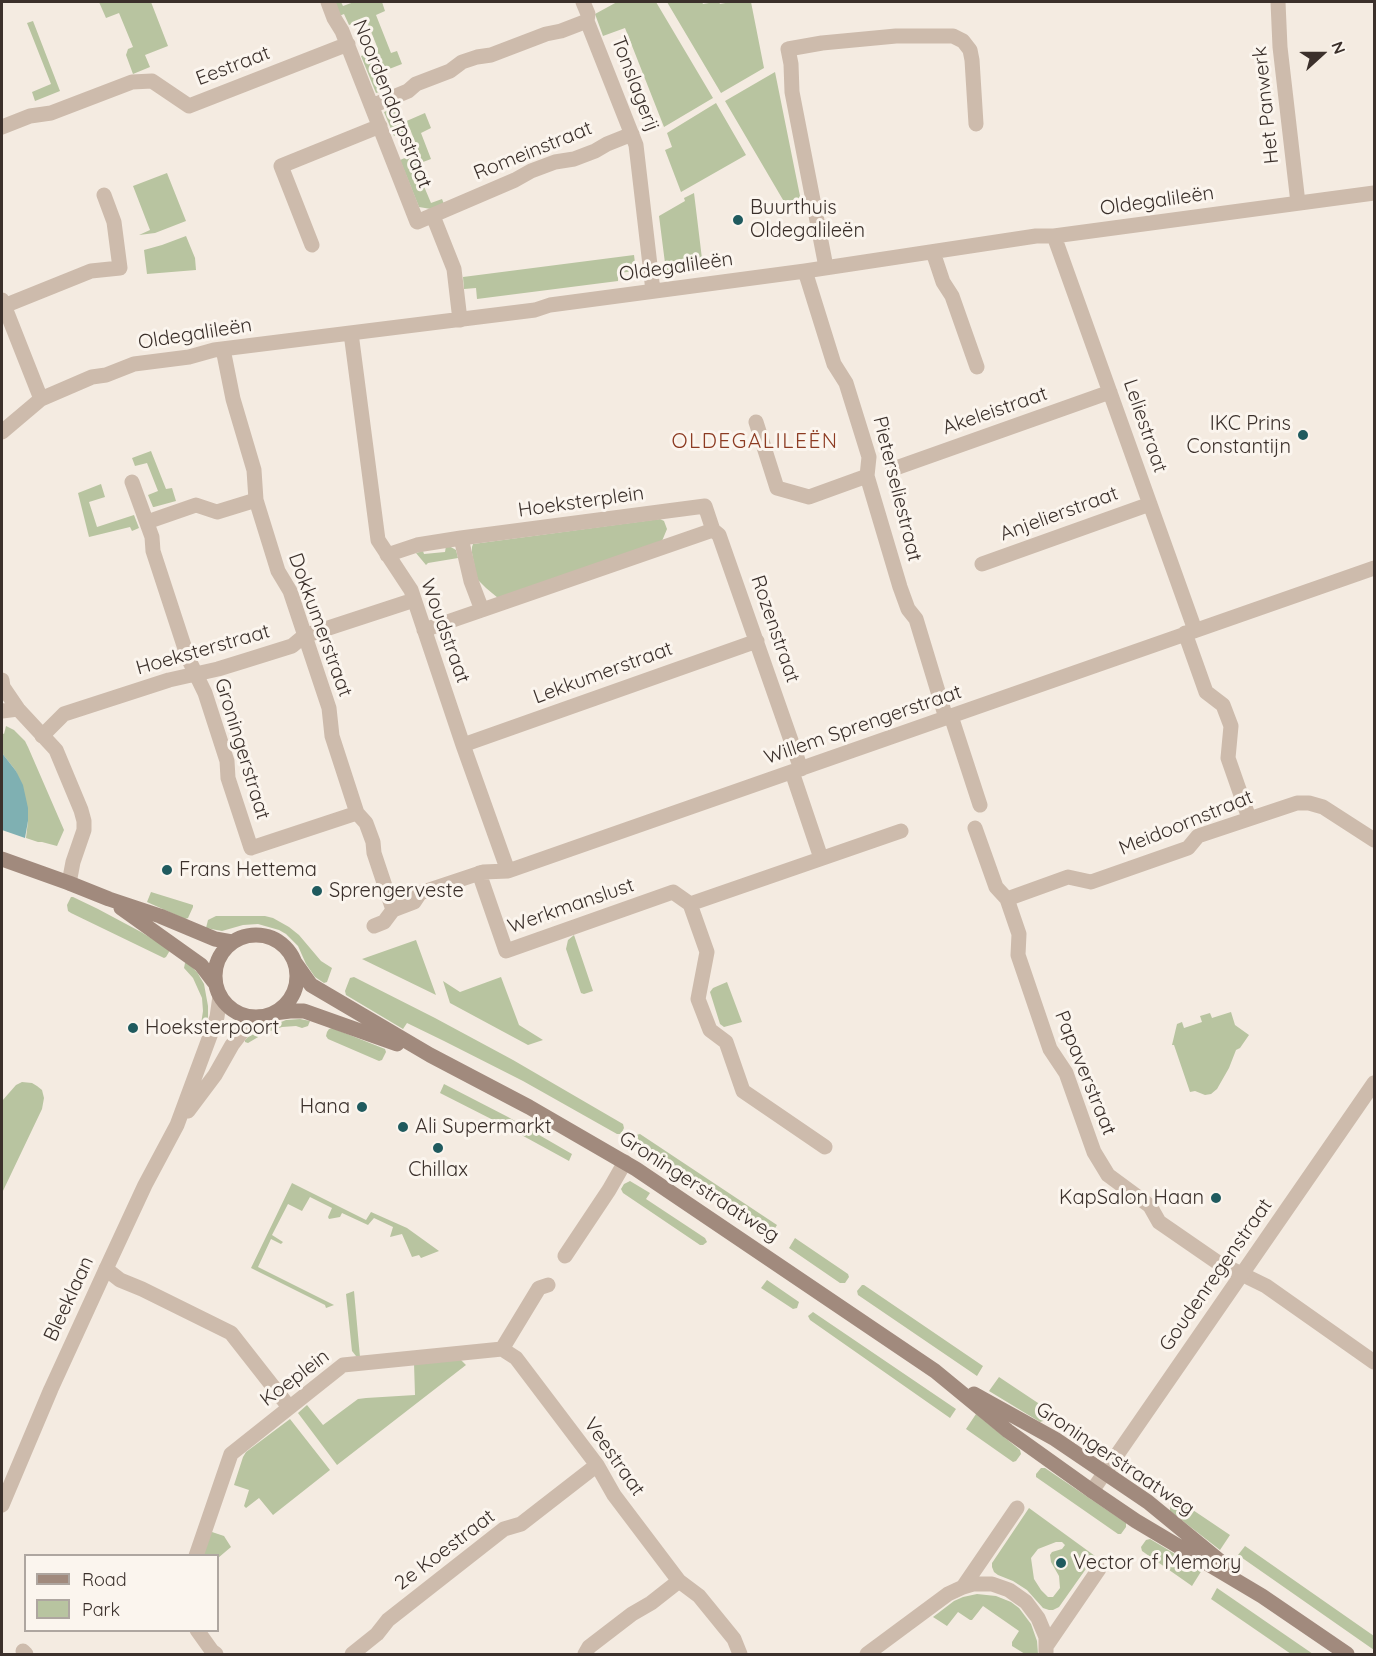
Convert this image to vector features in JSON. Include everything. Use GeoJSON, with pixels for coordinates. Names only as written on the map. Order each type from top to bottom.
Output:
{"type":"FeatureCollection","features":[{"type":"Feature","properties":{"kind":"main road"},"geometry":{"type":"LineString","coordinates":[[2,860],[69,882],[215,939],[232,942]]}},
{"type":"Feature","properties":{"kind":"main road"},"geometry":{"type":"LineString","coordinates":[[109,899],[186,952],[201,965],[229,1008],[243,1016],[259,1017],[274,1013],[286,1004],[295,990],[297,975],[294,961],[286,948],[274,939],[260,935],[245,936],[232,942],[221,953],[215,966],[217,989]]}},
{"type":"Feature","properties":{"kind":"main road","name":"Groningerstraatweg"},"geometry":{"type":"LineString","coordinates":[[294,961],[311,986],[430,1056],[529,1107],[625,1162],[935,1371],[1016,1437],[1136,1521],[1262,1596],[1347,1654]]}},
{"type":"Feature","properties":{"kind":"main road","name":"Groningerstraatweg"},"geometry":{"type":"LineString","coordinates":[[274,1013],[303,1011],[430,1056]]}},
{"type":"Feature","properties":{"kind":"main road","name":"Groningerstraatweg"},"geometry":{"type":"LineString","coordinates":[[935,1371],[1055,1439],[1148,1502],[1262,1596]]}},
{"type":"Feature","properties":{"kind":"street","name":"Noordendorpstraat"},"geometry":{"type":"LineString","coordinates":[[328,2],[348,44],[417,222]]}},
{"type":"Feature","properties":{"kind":"street","name":"Tonslagerij"},"geometry":{"type":"LineString","coordinates":[[583,2],[588,14],[587,21],[636,146],[653,291]]}},
{"type":"Feature","properties":{"kind":"street","name":"Het Panwerk"},"geometry":{"type":"LineString","coordinates":[[1278,2],[1280,47],[1298,203]]}},
{"type":"Feature","properties":{"kind":"street"},"geometry":{"type":"LineString","coordinates":[[372,106],[450,71],[462,62],[491,55],[587,21]]}},
{"type":"Feature","properties":{"kind":"street"},"geometry":{"type":"LineString","coordinates":[[826,267],[792,92],[788,49],[822,43],[896,36],[953,36],[963,41],[970,50],[975,124]]}},
{"type":"Feature","properties":{"kind":"street","name":"Eestraat"},"geometry":{"type":"LineString","coordinates":[[2,127],[30,116],[51,113],[132,82],[153,81],[189,106],[348,44]]}},
{"type":"Feature","properties":{"kind":"street"},"geometry":{"type":"LineString","coordinates":[[312,245],[281,166],[380,126]]}},
{"type":"Feature","properties":{"kind":"street","name":"Romeinstraat"},"geometry":{"type":"LineString","coordinates":[[417,222],[531,171],[555,162],[574,159],[632,134]]}},
{"type":"Feature","properties":{"kind":"street","name":"Oldegalileën"},"geometry":{"type":"LineString","coordinates":[[2,432],[41,399],[92,377],[106,375],[134,364],[223,350],[535,310],[550,304],[805,271],[1036,236],[1054,236],[1374,193]]}},
{"type":"Feature","properties":{"kind":"street"},"geometry":{"type":"LineString","coordinates":[[41,399],[3,303],[91,271],[120,268],[114,222],[104,195]]}},
{"type":"Feature","properties":{"kind":"street","name":"Noordendorpstraat"},"geometry":{"type":"LineString","coordinates":[[433,216],[454,269],[460,320]]}},
{"type":"Feature","properties":{"kind":"street","name":"Leliestraat"},"geometry":{"type":"LineString","coordinates":[[1054,236],[1150,504],[1206,692],[1222,705],[1231,726],[1228,758],[1249,818]]}},
{"type":"Feature","properties":{"kind":"street"},"geometry":{"type":"LineString","coordinates":[[933,252],[952,296],[976,367]]}},
{"type":"Feature","properties":{"kind":"street","name":"Pieterseliestraat"},"geometry":{"type":"LineString","coordinates":[[805,271],[834,364],[846,383],[869,457],[867,476],[900,587],[908,609],[916,619],[949,717]]}},
{"type":"Feature","properties":{"kind":"street","name":"Woudstraat"},"geometry":{"type":"LineString","coordinates":[[351,333],[378,540],[406,581],[414,600],[508,871]]}},
{"type":"Feature","properties":{"kind":"street","name":"Dokkumerstraat"},"geometry":{"type":"LineString","coordinates":[[223,350],[233,399],[254,470],[256,500],[278,571],[290,591],[328,708],[332,736],[357,813],[366,823],[373,842],[374,853],[393,910]]}},
{"type":"Feature","properties":{"kind":"street","name":"Akeleistraat"},"geometry":{"type":"LineString","coordinates":[[893,469],[1110,392]]}},
{"type":"Feature","properties":{"kind":"street"},"geometry":{"type":"LineString","coordinates":[[756,422],[777,488],[809,497],[867,476]]}},
{"type":"Feature","properties":{"kind":"street","name":"Groningerstraat"},"geometry":{"type":"LineString","coordinates":[[132,482],[152,537],[156,562],[188,658],[205,693],[227,761],[228,778],[251,848],[357,813]]}},
{"type":"Feature","properties":{"kind":"street"},"geometry":{"type":"LineString","coordinates":[[147,522],[196,505],[217,512],[256,500]]}},
{"type":"Feature","properties":{"kind":"street","name":"Anjelierstraat"},"geometry":{"type":"LineString","coordinates":[[982,564],[1150,504]]}},
{"type":"Feature","properties":{"kind":"street","name":"Hoeksterplein"},"geometry":{"type":"LineString","coordinates":[[387,555],[417,545],[461,538],[705,506]]}},
{"type":"Feature","properties":{"kind":"street","name":"Rozenstraat"},"geometry":{"type":"LineString","coordinates":[[705,506],[713,530],[719,535],[757,641],[796,770]]}},
{"type":"Feature","properties":{"kind":"street"},"geometry":{"type":"LineString","coordinates":[[424,630],[713,530]]}},
{"type":"Feature","properties":{"kind":"street"},"geometry":{"type":"LineString","coordinates":[[461,538],[471,581],[482,610]]}},
{"type":"Feature","properties":{"kind":"street","name":"Willem Sprengerstraat"},"geometry":{"type":"LineString","coordinates":[[374,926],[384,922],[393,910],[414,902],[420,893],[479,873],[508,871],[1374,568]]}},
{"type":"Feature","properties":{"kind":"street","name":"Hoeksterstraat"},"geometry":{"type":"LineString","coordinates":[[42,736],[64,714],[169,680],[218,669],[292,646],[304,636],[414,600]]}},
{"type":"Feature","properties":{"kind":"street","name":"Lekkumerstraat"},"geometry":{"type":"LineString","coordinates":[[463,745],[757,641]]}},
{"type":"Feature","properties":{"kind":"street"},"geometry":{"type":"LineString","coordinates":[[2,680],[3,687],[18,709],[56,750],[81,810],[84,830],[69,882]]}},
{"type":"Feature","properties":{"kind":"street"},"geometry":{"type":"LineString","coordinates":[[2,711],[18,709]]}},
{"type":"Feature","properties":{"kind":"street"},"geometry":{"type":"LineString","coordinates":[[949,717],[980,805]]}},
{"type":"Feature","properties":{"kind":"street"},"geometry":{"type":"LineString","coordinates":[[796,770],[821,858]]}},
{"type":"Feature","properties":{"kind":"street","name":"Meidoornstraat"},"geometry":{"type":"LineString","coordinates":[[1007,899],[1068,877],[1091,882],[1188,848],[1197,836],[1297,802],[1323,807],[1374,840]]}},
{"type":"Feature","properties":{"kind":"street","name":"Papaverstraat"},"geometry":{"type":"LineString","coordinates":[[975,828],[996,887],[1007,899],[1019,934],[1018,955],[1050,1049],[1066,1073],[1094,1152],[1108,1175],[1150,1206],[1159,1222],[1217,1262],[1266,1286],[1374,1362]]}},
{"type":"Feature","properties":{"kind":"street"},"geometry":{"type":"LineString","coordinates":[[825,1147],[743,1091],[726,1042],[710,1030],[698,999],[707,952],[690,904],[901,831]]}},
{"type":"Feature","properties":{"kind":"street","name":"Werkmanslust"},"geometry":{"type":"LineString","coordinates":[[479,873],[506,951],[673,892],[690,904]]}},
{"type":"Feature","properties":{"kind":"street","name":"Bleeklaan"},"geometry":{"type":"LineString","coordinates":[[2,1517],[4,1500],[51,1389],[145,1185],[177,1125],[217,1017],[217,989]]}},
{"type":"Feature","properties":{"kind":"street","name":"Bleeklaan"},"geometry":{"type":"LineString","coordinates":[[177,1125],[215,1075],[232,1045],[245,1028],[259,1017]]}},
{"type":"Feature","properties":{"kind":"street","name":"Goudenregenstraat"},"geometry":{"type":"LineString","coordinates":[[1092,1491],[1374,1083]]}},
{"type":"Feature","properties":{"kind":"street"},"geometry":{"type":"LineString","coordinates":[[565,1256],[625,1162]]}},
{"type":"Feature","properties":{"kind":"street"},"geometry":{"type":"LineString","coordinates":[[106,1269],[120,1280],[231,1333],[289,1407]]}},
{"type":"Feature","properties":{"kind":"street"},"geometry":{"type":"LineString","coordinates":[[502,1349],[539,1288],[548,1285]]}},
{"type":"Feature","properties":{"kind":"street","name":"Koeplein"},"geometry":{"type":"LineString","coordinates":[[197,1554],[231,1454],[343,1365],[502,1349]]}},
{"type":"Feature","properties":{"kind":"street","name":"Veestraat"},"geometry":{"type":"LineString","coordinates":[[502,1349],[516,1358],[597,1465],[614,1495],[679,1581],[699,1596],[734,1639],[740,1654]]}},
{"type":"Feature","properties":{"kind":"street","name":"2e Koestraat"},"geometry":{"type":"LineString","coordinates":[[352,1654],[377,1634],[388,1620],[504,1529],[521,1524],[597,1465]]}},
{"type":"Feature","properties":{"kind":"street"},"geometry":{"type":"LineString","coordinates":[[963,1587],[1017,1508]]}},
{"type":"Feature","properties":{"kind":"street"},"geometry":{"type":"LineString","coordinates":[[1047,1650],[1099,1569]]}},
{"type":"Feature","properties":{"kind":"street"},"geometry":{"type":"LineString","coordinates":[[585,1654],[589,1647],[679,1581]]}},
{"type":"Feature","properties":{"kind":"street"},"geometry":{"type":"LineString","coordinates":[[867,1654],[948,1594],[972,1584],[992,1584],[1009,1590],[1026,1602],[1038,1618],[1046,1637],[1047,1650]]}},
{"type":"Feature","properties":{"kind":"street"},"geometry":{"type":"LineString","coordinates":[[198,1632],[216,1654]]}},
{"type":"Feature","properties":{"kind":"green space"},"geometry":{"type":"Polygon","coordinates":[[[99,2],[151,2],[168,46],[145,55],[150,67],[133,74],[126,55],[128,49],[133,47],[119,13],[106,18],[99,2]]]}},
{"type":"Feature","properties":{"kind":"green space"},"geometry":{"type":"Polygon","coordinates":[[[333,2],[341,2],[343,6],[354,2],[382,2],[385,11],[376,15],[391,53],[397,51],[402,64],[379,73],[385,90],[376,93],[361,56],[378,49],[366,19],[349,25],[344,14],[339,16],[333,2]]]}},
{"type":"Feature","properties":{"kind":"green space"},"geometry":{"type":"Polygon","coordinates":[[[617,2],[656,2],[713,98],[664,127],[625,28],[603,36],[595,14],[617,2]]]}},
{"type":"Feature","properties":{"kind":"green space"},"geometry":{"type":"Polygon","coordinates":[[[667,2],[702,2],[703,4],[719,2],[720,4],[751,2],[764,68],[721,93],[667,2]]]}},
{"type":"Feature","properties":{"kind":"green space"},"geometry":{"type":"Polygon","coordinates":[[[33,21],[60,91],[35,101],[32,92],[51,84],[27,23],[33,21]]]}},
{"type":"Feature","properties":{"kind":"green space"},"geometry":{"type":"Polygon","coordinates":[[[775,72],[801,201],[786,205],[725,101],[775,72]]]}},
{"type":"Feature","properties":{"kind":"green space"},"geometry":{"type":"Polygon","coordinates":[[[716,103],[746,155],[681,192],[665,150],[672,147],[667,133],[716,103]]]}},
{"type":"Feature","properties":{"kind":"green space"},"geometry":{"type":"Polygon","coordinates":[[[395,107],[402,123],[425,113],[431,128],[421,133],[431,159],[415,165],[431,203],[442,199],[444,204],[431,209],[419,207],[400,160],[419,152],[410,129],[394,136],[384,112],[395,107]]]}},
{"type":"Feature","properties":{"kind":"green space"},"geometry":{"type":"Polygon","coordinates":[[[167,173],[186,221],[155,233],[139,235],[150,230],[133,186],[167,173]]]}},
{"type":"Feature","properties":{"kind":"green space"},"geometry":{"type":"Polygon","coordinates":[[[694,193],[703,267],[666,271],[659,216],[694,193]]]}},
{"type":"Feature","properties":{"kind":"green space"},"geometry":{"type":"Polygon","coordinates":[[[186,236],[195,258],[196,270],[147,274],[144,250],[186,236]]]}},
{"type":"Feature","properties":{"kind":"green space"},"geometry":{"type":"Polygon","coordinates":[[[634,255],[636,271],[618,273],[618,281],[477,299],[476,288],[464,289],[463,277],[634,255]]]}},
{"type":"Feature","properties":{"kind":"green space"},"geometry":{"type":"Polygon","coordinates":[[[151,451],[166,489],[172,488],[176,501],[154,507],[148,495],[158,491],[147,463],[135,466],[132,458],[151,451]]]}},
{"type":"Feature","properties":{"kind":"green space"},"geometry":{"type":"Polygon","coordinates":[[[101,484],[105,497],[89,502],[97,527],[134,515],[139,528],[132,531],[130,527],[89,537],[78,493],[101,484]]]}},
{"type":"Feature","properties":{"kind":"green space"},"geometry":{"type":"Polygon","coordinates":[[[660,519],[664,521],[667,529],[662,541],[498,598],[478,580],[476,574],[472,553],[473,544],[660,519]]]}},
{"type":"Feature","properties":{"kind":"green space"},"geometry":{"type":"Polygon","coordinates":[[[446,546],[456,550],[458,558],[426,565],[416,553],[445,552],[446,546]]]}},
{"type":"Feature","properties":{"kind":"green space"},"geometry":{"type":"Polygon","coordinates":[[[6,726],[14,730],[25,741],[64,830],[57,846],[26,838],[28,821],[16,771],[2,753],[2,733],[4,734],[6,726]]]}},
{"type":"Feature","properties":{"kind":"green space"},"geometry":{"type":"Polygon","coordinates":[[[151,892],[193,905],[188,918],[185,919],[147,902],[151,892]]]}},
{"type":"Feature","properties":{"kind":"green space"},"geometry":{"type":"Polygon","coordinates":[[[71,897],[141,932],[169,949],[169,952],[164,958],[71,913],[67,905],[71,897]]]}},
{"type":"Feature","properties":{"kind":"green space"},"geometry":{"type":"Polygon","coordinates":[[[216,916],[265,916],[289,927],[321,961],[332,968],[327,982],[324,983],[315,977],[298,946],[286,934],[258,924],[243,925],[222,931],[206,928],[208,920],[216,916]]]}},
{"type":"Feature","properties":{"kind":"green space"},"geometry":{"type":"Polygon","coordinates":[[[574,935],[593,991],[584,994],[581,993],[566,949],[568,940],[574,935]]]}},
{"type":"Feature","properties":{"kind":"green space"},"geometry":{"type":"Polygon","coordinates":[[[416,940],[436,995],[362,959],[416,940]]]}},
{"type":"Feature","properties":{"kind":"green space"},"geometry":{"type":"Polygon","coordinates":[[[185,963],[197,972],[204,984],[208,1006],[205,1026],[201,1024],[202,998],[193,978],[184,968],[185,963]]]}},
{"type":"Feature","properties":{"kind":"green space"},"geometry":{"type":"Polygon","coordinates":[[[354,977],[513,1060],[623,1124],[621,1134],[617,1134],[523,1081],[407,1023],[403,1029],[346,995],[345,991],[350,978],[354,977]]]}},
{"type":"Feature","properties":{"kind":"green space"},"geometry":{"type":"Polygon","coordinates":[[[501,977],[519,1025],[543,1040],[528,1045],[450,1003],[443,981],[460,992],[501,977]]]}},
{"type":"Feature","properties":{"kind":"green space"},"geometry":{"type":"Polygon","coordinates":[[[727,982],[742,1022],[724,1027],[720,1024],[710,992],[713,988],[727,982]]]}},
{"type":"Feature","properties":{"kind":"green space"},"geometry":{"type":"Polygon","coordinates":[[[1231,1012],[1235,1025],[1249,1035],[1236,1050],[1217,1089],[1205,1095],[1195,1091],[1190,1092],[1174,1045],[1172,1045],[1177,1024],[1182,1022],[1184,1028],[1202,1022],[1200,1016],[1210,1013],[1212,1018],[1231,1012]]]}},
{"type":"Feature","properties":{"kind":"green space"},"geometry":{"type":"Polygon","coordinates":[[[286,1020],[310,1021],[308,1026],[282,1027],[265,1033],[248,1043],[245,1042],[248,1037],[259,1031],[286,1020]]]}},
{"type":"Feature","properties":{"kind":"green space"},"geometry":{"type":"Polygon","coordinates":[[[332,1028],[385,1049],[382,1060],[379,1061],[328,1039],[327,1032],[332,1028]]]}},
{"type":"Feature","properties":{"kind":"green space"},"geometry":{"type":"Polygon","coordinates":[[[22,1082],[37,1086],[42,1090],[44,1098],[42,1109],[2,1193],[2,1101],[16,1085],[22,1082]]]}},
{"type":"Feature","properties":{"kind":"green space"},"geometry":{"type":"Polygon","coordinates":[[[444,1084],[572,1154],[569,1161],[440,1093],[444,1084]]]}},
{"type":"Feature","properties":{"kind":"green space"},"geometry":{"type":"Polygon","coordinates":[[[640,1134],[777,1225],[771,1235],[635,1145],[633,1141],[636,1135],[640,1134]]]}},
{"type":"Feature","properties":{"kind":"green space"},"geometry":{"type":"Polygon","coordinates":[[[630,1181],[650,1193],[646,1199],[705,1238],[707,1242],[700,1245],[623,1193],[621,1189],[630,1181]]]}},
{"type":"Feature","properties":{"kind":"green space"},"geometry":{"type":"Polygon","coordinates":[[[292,1183],[366,1220],[371,1212],[407,1228],[439,1251],[421,1258],[419,1255],[412,1257],[402,1234],[390,1237],[393,1227],[374,1218],[368,1225],[342,1213],[340,1217],[329,1219],[332,1208],[310,1197],[302,1211],[288,1204],[272,1235],[283,1242],[281,1244],[271,1239],[258,1267],[334,1305],[326,1308],[325,1305],[251,1268],[292,1183]]]}},
{"type":"Feature","properties":{"kind":"green space"},"geometry":{"type":"Polygon","coordinates":[[[795,1238],[848,1274],[849,1277],[845,1283],[840,1283],[789,1248],[795,1238]]]}},
{"type":"Feature","properties":{"kind":"green space"},"geometry":{"type":"Polygon","coordinates":[[[767,1280],[799,1302],[797,1308],[793,1309],[761,1288],[767,1280]]]}},
{"type":"Feature","properties":{"kind":"green space"},"geometry":{"type":"Polygon","coordinates":[[[862,1285],[983,1366],[977,1376],[858,1295],[857,1291],[862,1285]]]}},
{"type":"Feature","properties":{"kind":"green space"},"geometry":{"type":"Polygon","coordinates":[[[354,1291],[360,1357],[352,1351],[346,1294],[354,1291]]]}},
{"type":"Feature","properties":{"kind":"green space"},"geometry":{"type":"Polygon","coordinates":[[[813,1312],[956,1409],[950,1418],[810,1320],[808,1316],[813,1312]]]}},
{"type":"Feature","properties":{"kind":"green space"},"geometry":{"type":"Polygon","coordinates":[[[460,1359],[466,1365],[337,1465],[298,1413],[307,1405],[323,1425],[358,1399],[415,1395],[414,1363],[460,1359]]]}},
{"type":"Feature","properties":{"kind":"green space"},"geometry":{"type":"Polygon","coordinates":[[[999,1377],[1047,1409],[1048,1414],[1043,1421],[1040,1422],[989,1391],[999,1377]]]}},
{"type":"Feature","properties":{"kind":"green space"},"geometry":{"type":"Polygon","coordinates":[[[976,1414],[1020,1450],[1021,1454],[1016,1461],[1013,1462],[966,1429],[976,1414]]]}},
{"type":"Feature","properties":{"kind":"green space"},"geometry":{"type":"Polygon","coordinates":[[[290,1419],[330,1470],[273,1515],[259,1498],[246,1508],[244,1506],[249,1490],[234,1485],[243,1457],[246,1452],[290,1419]]]}},
{"type":"Feature","properties":{"kind":"green space"},"geometry":{"type":"Polygon","coordinates":[[[1041,1468],[1045,1468],[1126,1523],[1121,1534],[1036,1477],[1041,1468]]]}},
{"type":"Feature","properties":{"kind":"green space"},"geometry":{"type":"Polygon","coordinates":[[[1174,1500],[1178,1500],[1230,1535],[1220,1550],[1170,1511],[1174,1500]]]}},
{"type":"Feature","properties":{"kind":"green space"},"geometry":{"type":"Polygon","coordinates":[[[1029,1508],[1095,1556],[1059,1607],[1053,1610],[1043,1608],[1027,1590],[994,1572],[992,1563],[1029,1508]],[[1062,1542],[1038,1549],[1031,1558],[1034,1579],[1048,1597],[1053,1597],[1060,1588],[1059,1576],[1051,1562],[1050,1555],[1062,1549],[1065,1545],[1062,1542]]]}},
{"type":"Feature","properties":{"kind":"green space"},"geometry":{"type":"Polygon","coordinates":[[[209,1531],[224,1536],[231,1547],[219,1557],[219,1554],[202,1554],[209,1531]]]}},
{"type":"Feature","properties":{"kind":"green space"},"geometry":{"type":"Polygon","coordinates":[[[1150,1539],[1202,1570],[1192,1586],[1142,1551],[1141,1547],[1146,1540],[1150,1539]]]}},
{"type":"Feature","properties":{"kind":"green space"},"geometry":{"type":"Polygon","coordinates":[[[1245,1546],[1374,1636],[1374,1650],[1238,1555],[1245,1546]]]}},
{"type":"Feature","properties":{"kind":"green space"},"geometry":{"type":"Polygon","coordinates":[[[1217,1588],[1313,1654],[1291,1654],[1211,1599],[1217,1588]]]}},
{"type":"Feature","properties":{"kind":"green space"},"geometry":{"type":"Polygon","coordinates":[[[977,1594],[996,1596],[1019,1608],[1031,1624],[1037,1641],[1038,1654],[1025,1654],[1012,1646],[1019,1631],[983,1606],[972,1620],[958,1612],[947,1626],[933,1617],[954,1601],[977,1594]]]}},
{"type":"Feature","properties":{"kind":"water"},"geometry":{"type":"Polygon","coordinates":[[[2,753],[16,771],[23,785],[28,808],[25,838],[2,830],[2,753]]]}},
{"type":"Feature","properties":{"kind":"place","name":"Buurthuis Oldegalileën"},"geometry":{"type":"Point","coordinates":[738,220]}},
{"type":"Feature","properties":{"kind":"place","name":"IKC Prins Constantijn"},"geometry":{"type":"Point","coordinates":[1303,435]}},
{"type":"Feature","properties":{"kind":"place","name":"Frans Hettema"},"geometry":{"type":"Point","coordinates":[167,870]}},
{"type":"Feature","properties":{"kind":"place","name":"Sprengerveste"},"geometry":{"type":"Point","coordinates":[317,891]}},
{"type":"Feature","properties":{"kind":"place","name":"Hoeksterpoort"},"geometry":{"type":"Point","coordinates":[133,1028]}},
{"type":"Feature","properties":{"kind":"place","name":"Hana"},"geometry":{"type":"Point","coordinates":[362,1107]}},
{"type":"Feature","properties":{"kind":"place","name":"Ali Supermarkt"},"geometry":{"type":"Point","coordinates":[403,1127]}},
{"type":"Feature","properties":{"kind":"place","name":"Chillax"},"geometry":{"type":"Point","coordinates":[438,1148]}},
{"type":"Feature","properties":{"kind":"place","name":"KapSalon Haan"},"geometry":{"type":"Point","coordinates":[1216,1198]}},
{"type":"Feature","properties":{"kind":"place","name":"Vector of Memory"},"geometry":{"type":"Point","coordinates":[1061,1563]}},
{"type":"Feature","properties":{"kind":"district","name":"OLDEGALILEËN"},"geometry":{"type":"Point","coordinates":[755,442]}}]}
